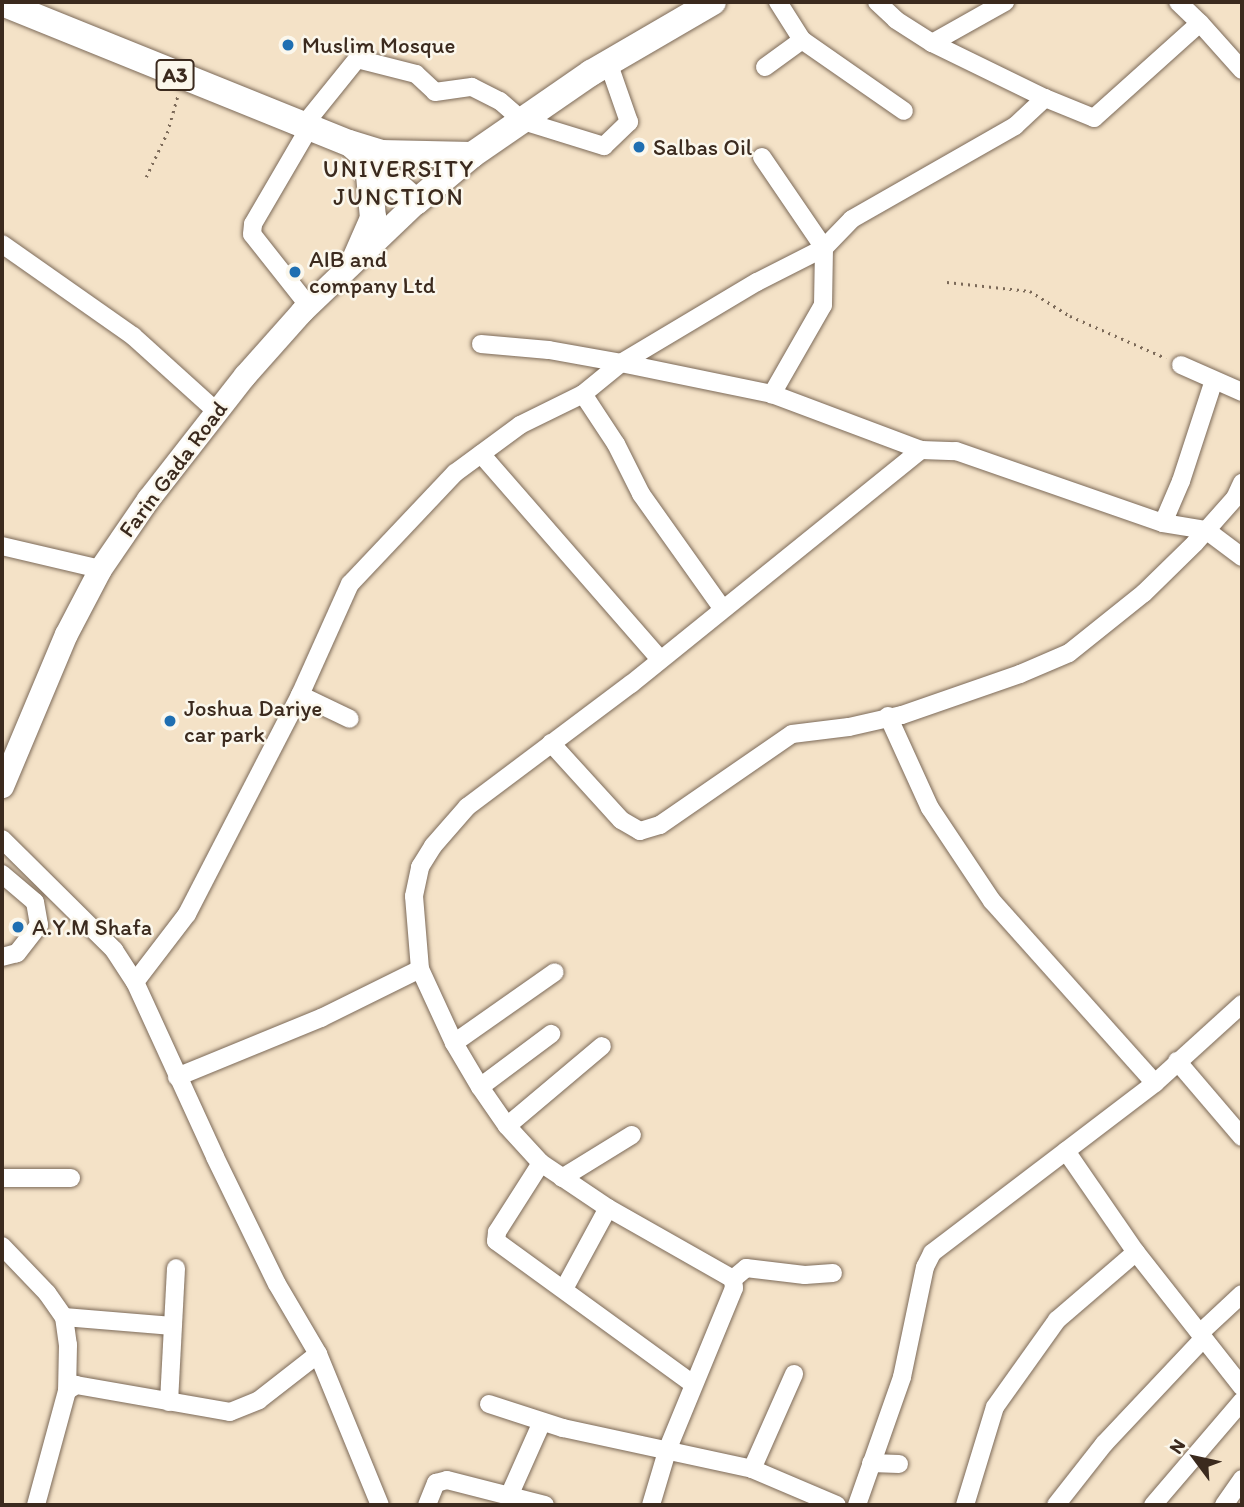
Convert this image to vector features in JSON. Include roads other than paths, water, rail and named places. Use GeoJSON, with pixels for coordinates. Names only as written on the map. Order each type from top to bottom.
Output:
{"type":"FeatureCollection","features":[{"type":"Feature","properties":{"kind":"highway"},"geometry":{"type":"LineString","coordinates":[[423,195],[472,155],[608,62],[713,2]]}},
{"type":"Feature","properties":{"kind":"highway","name":"A3"},"geometry":{"type":"LineString","coordinates":[[2,3],[364,150],[423,195]]}},
{"type":"Feature","properties":{"kind":"highway"},"geometry":{"type":"LineString","coordinates":[[356,257],[373,218],[364,150]]}},
{"type":"Feature","properties":{"kind":"highway","name":"A3"},"geometry":{"type":"LineString","coordinates":[[364,150],[472,155]]}},
{"type":"Feature","properties":{"kind":"main road","name":"Farin Gada Road"},"geometry":{"type":"LineString","coordinates":[[2,786],[61,645],[100,569],[148,499],[216,411],[308,305],[423,195]]}},
{"type":"Feature","properties":{"kind":"street"},"geometry":{"type":"LineString","coordinates":[[778,2],[802,40],[904,111]]}},
{"type":"Feature","properties":{"kind":"street"},"geometry":{"type":"LineString","coordinates":[[877,2],[896,20],[932,43],[1045,98],[1094,118],[1199,23]]}},
{"type":"Feature","properties":{"kind":"street"},"geometry":{"type":"LineString","coordinates":[[932,43],[1004,2]]}},
{"type":"Feature","properties":{"kind":"street"},"geometry":{"type":"LineString","coordinates":[[1178,2],[1242,70]]}},
{"type":"Feature","properties":{"kind":"street"},"geometry":{"type":"LineString","coordinates":[[765,66],[802,40]]}},
{"type":"Feature","properties":{"kind":"street"},"geometry":{"type":"LineString","coordinates":[[308,305],[252,234],[253,224],[306,127],[357,59],[416,74],[435,92],[472,87],[500,101],[523,121],[604,146],[629,122],[608,62]]}},
{"type":"Feature","properties":{"kind":"street"},"geometry":{"type":"LineString","coordinates":[[135,982],[187,914],[300,695],[350,584],[455,473],[520,425],[583,394],[621,363],[747,288],[824,248],[852,219],[1015,126],[1045,98]]}},
{"type":"Feature","properties":{"kind":"street"},"geometry":{"type":"LineString","coordinates":[[762,157],[824,248],[823,304],[772,394]]}},
{"type":"Feature","properties":{"kind":"street"},"geometry":{"type":"LineString","coordinates":[[2,244],[133,337],[216,411]]}},
{"type":"Feature","properties":{"kind":"street"},"geometry":{"type":"LineString","coordinates":[[481,344],[549,351],[621,363],[772,394],[921,450],[956,450],[1163,523],[1206,530],[1242,557]]}},
{"type":"Feature","properties":{"kind":"street"},"geometry":{"type":"LineString","coordinates":[[1181,365],[1242,392]]}},
{"type":"Feature","properties":{"kind":"street"},"geometry":{"type":"LineString","coordinates":[[1163,523],[1181,481],[1214,380]]}},
{"type":"Feature","properties":{"kind":"street"},"geometry":{"type":"LineString","coordinates":[[583,394],[615,444],[641,494],[722,608]]}},
{"type":"Feature","properties":{"kind":"street"},"geometry":{"type":"LineString","coordinates":[[733,1279],[608,1208],[562,1178],[541,1163],[507,1126],[454,1043],[420,969],[414,896],[420,867],[433,846],[467,807],[660,659],[921,450]]}},
{"type":"Feature","properties":{"kind":"street"},"geometry":{"type":"LineString","coordinates":[[481,454],[660,659]]}},
{"type":"Feature","properties":{"kind":"street"},"geometry":{"type":"LineString","coordinates":[[551,743],[621,820],[640,831],[660,825],[792,734],[849,727],[888,716],[902,715],[1020,674],[1069,653],[1144,593],[1206,530],[1234,498],[1242,483]]}},
{"type":"Feature","properties":{"kind":"street"},"geometry":{"type":"LineString","coordinates":[[2,546],[100,569]]}},
{"type":"Feature","properties":{"kind":"street"},"geometry":{"type":"LineString","coordinates":[[300,695],[350,719]]}},
{"type":"Feature","properties":{"kind":"street"},"geometry":{"type":"LineString","coordinates":[[888,716],[930,808],[992,901],[1154,1083]]}},
{"type":"Feature","properties":{"kind":"street"},"geometry":{"type":"LineString","coordinates":[[2,839],[114,950],[135,982],[177,1077],[277,1284],[318,1354],[380,1505]]}},
{"type":"Feature","properties":{"kind":"street"},"geometry":{"type":"LineString","coordinates":[[2,874],[35,902],[39,925],[17,953],[2,957]]}},
{"type":"Feature","properties":{"kind":"street"},"geometry":{"type":"LineString","coordinates":[[177,1077],[321,1018],[420,969]]}},
{"type":"Feature","properties":{"kind":"street"},"geometry":{"type":"LineString","coordinates":[[454,1043],[555,972]]}},
{"type":"Feature","properties":{"kind":"street"},"geometry":{"type":"LineString","coordinates":[[857,1505],[902,1377],[925,1267],[932,1253],[1154,1083],[1242,1003]]}},
{"type":"Feature","properties":{"kind":"street"},"geometry":{"type":"LineString","coordinates":[[480,1087],[551,1034]]}},
{"type":"Feature","properties":{"kind":"street"},"geometry":{"type":"LineString","coordinates":[[507,1126],[602,1046]]}},
{"type":"Feature","properties":{"kind":"street"},"geometry":{"type":"LineString","coordinates":[[1177,1061],[1242,1137]]}},
{"type":"Feature","properties":{"kind":"street"},"geometry":{"type":"LineString","coordinates":[[562,1178],[632,1135]]}},
{"type":"Feature","properties":{"kind":"street"},"geometry":{"type":"LineString","coordinates":[[1066,1151],[1136,1252],[1242,1387]]}},
{"type":"Feature","properties":{"kind":"street"},"geometry":{"type":"LineString","coordinates":[[541,1163],[495,1237],[693,1384]]}},
{"type":"Feature","properties":{"kind":"street"},"geometry":{"type":"LineString","coordinates":[[2,1178],[71,1178]]}},
{"type":"Feature","properties":{"kind":"street"},"geometry":{"type":"LineString","coordinates":[[564,1289],[608,1208]]}},
{"type":"Feature","properties":{"kind":"street"},"geometry":{"type":"LineString","coordinates":[[2,1246],[47,1293],[64,1317],[68,1345],[67,1391],[36,1505]]}},
{"type":"Feature","properties":{"kind":"street"},"geometry":{"type":"LineString","coordinates":[[965,1505],[995,1407],[1057,1320],[1136,1252]]}},
{"type":"Feature","properties":{"kind":"street"},"geometry":{"type":"LineString","coordinates":[[169,1402],[176,1268]]}},
{"type":"Feature","properties":{"kind":"street"},"geometry":{"type":"LineString","coordinates":[[733,1279],[746,1268],[805,1275],[833,1273]]}},
{"type":"Feature","properties":{"kind":"street"},"geometry":{"type":"LineString","coordinates":[[650,1505],[668,1448],[734,1288],[733,1279]]}},
{"type":"Feature","properties":{"kind":"street"},"geometry":{"type":"LineString","coordinates":[[1056,1505],[1104,1444],[1242,1294]]}},
{"type":"Feature","properties":{"kind":"street"},"geometry":{"type":"LineString","coordinates":[[64,1317],[173,1326]]}},
{"type":"Feature","properties":{"kind":"street"},"geometry":{"type":"LineString","coordinates":[[67,1391],[76,1385],[230,1412],[259,1400],[318,1354]]}},
{"type":"Feature","properties":{"kind":"street"},"geometry":{"type":"LineString","coordinates":[[752,1469],[794,1374]]}},
{"type":"Feature","properties":{"kind":"street"},"geometry":{"type":"LineString","coordinates":[[1153,1505],[1242,1401]]}},
{"type":"Feature","properties":{"kind":"street"},"geometry":{"type":"LineString","coordinates":[[489,1404],[542,1422],[668,1448],[752,1469],[837,1505]]}},
{"type":"Feature","properties":{"kind":"street"},"geometry":{"type":"LineString","coordinates":[[509,1496],[542,1422]]}},
{"type":"Feature","properties":{"kind":"street"},"geometry":{"type":"LineString","coordinates":[[871,1463],[899,1464]]}},
{"type":"Feature","properties":{"kind":"street"},"geometry":{"type":"LineString","coordinates":[[1224,1505],[1242,1479]]}},
{"type":"Feature","properties":{"kind":"street"},"geometry":{"type":"LineString","coordinates":[[427,1505],[436,1483],[447,1480],[545,1505]]}},
{"type":"Feature","properties":{"kind":"place","name":"Muslim Mosque"},"geometry":{"type":"Point","coordinates":[288,45]}},
{"type":"Feature","properties":{"kind":"place","name":"Salbas Oil"},"geometry":{"type":"Point","coordinates":[639,147]}},
{"type":"Feature","properties":{"kind":"place","name":"AIB and company Ltd"},"geometry":{"type":"Point","coordinates":[295,272]}},
{"type":"Feature","properties":{"kind":"place","name":"Joshua Dariye car park"},"geometry":{"type":"Point","coordinates":[170,721]}},
{"type":"Feature","properties":{"kind":"place","name":"A.Y.M Shafa"},"geometry":{"type":"Point","coordinates":[18,927]}},
{"type":"Feature","properties":{"kind":"district","name":"UNIVERSITY JUNCTION"},"geometry":{"type":"Point","coordinates":[399,183]}}]}
